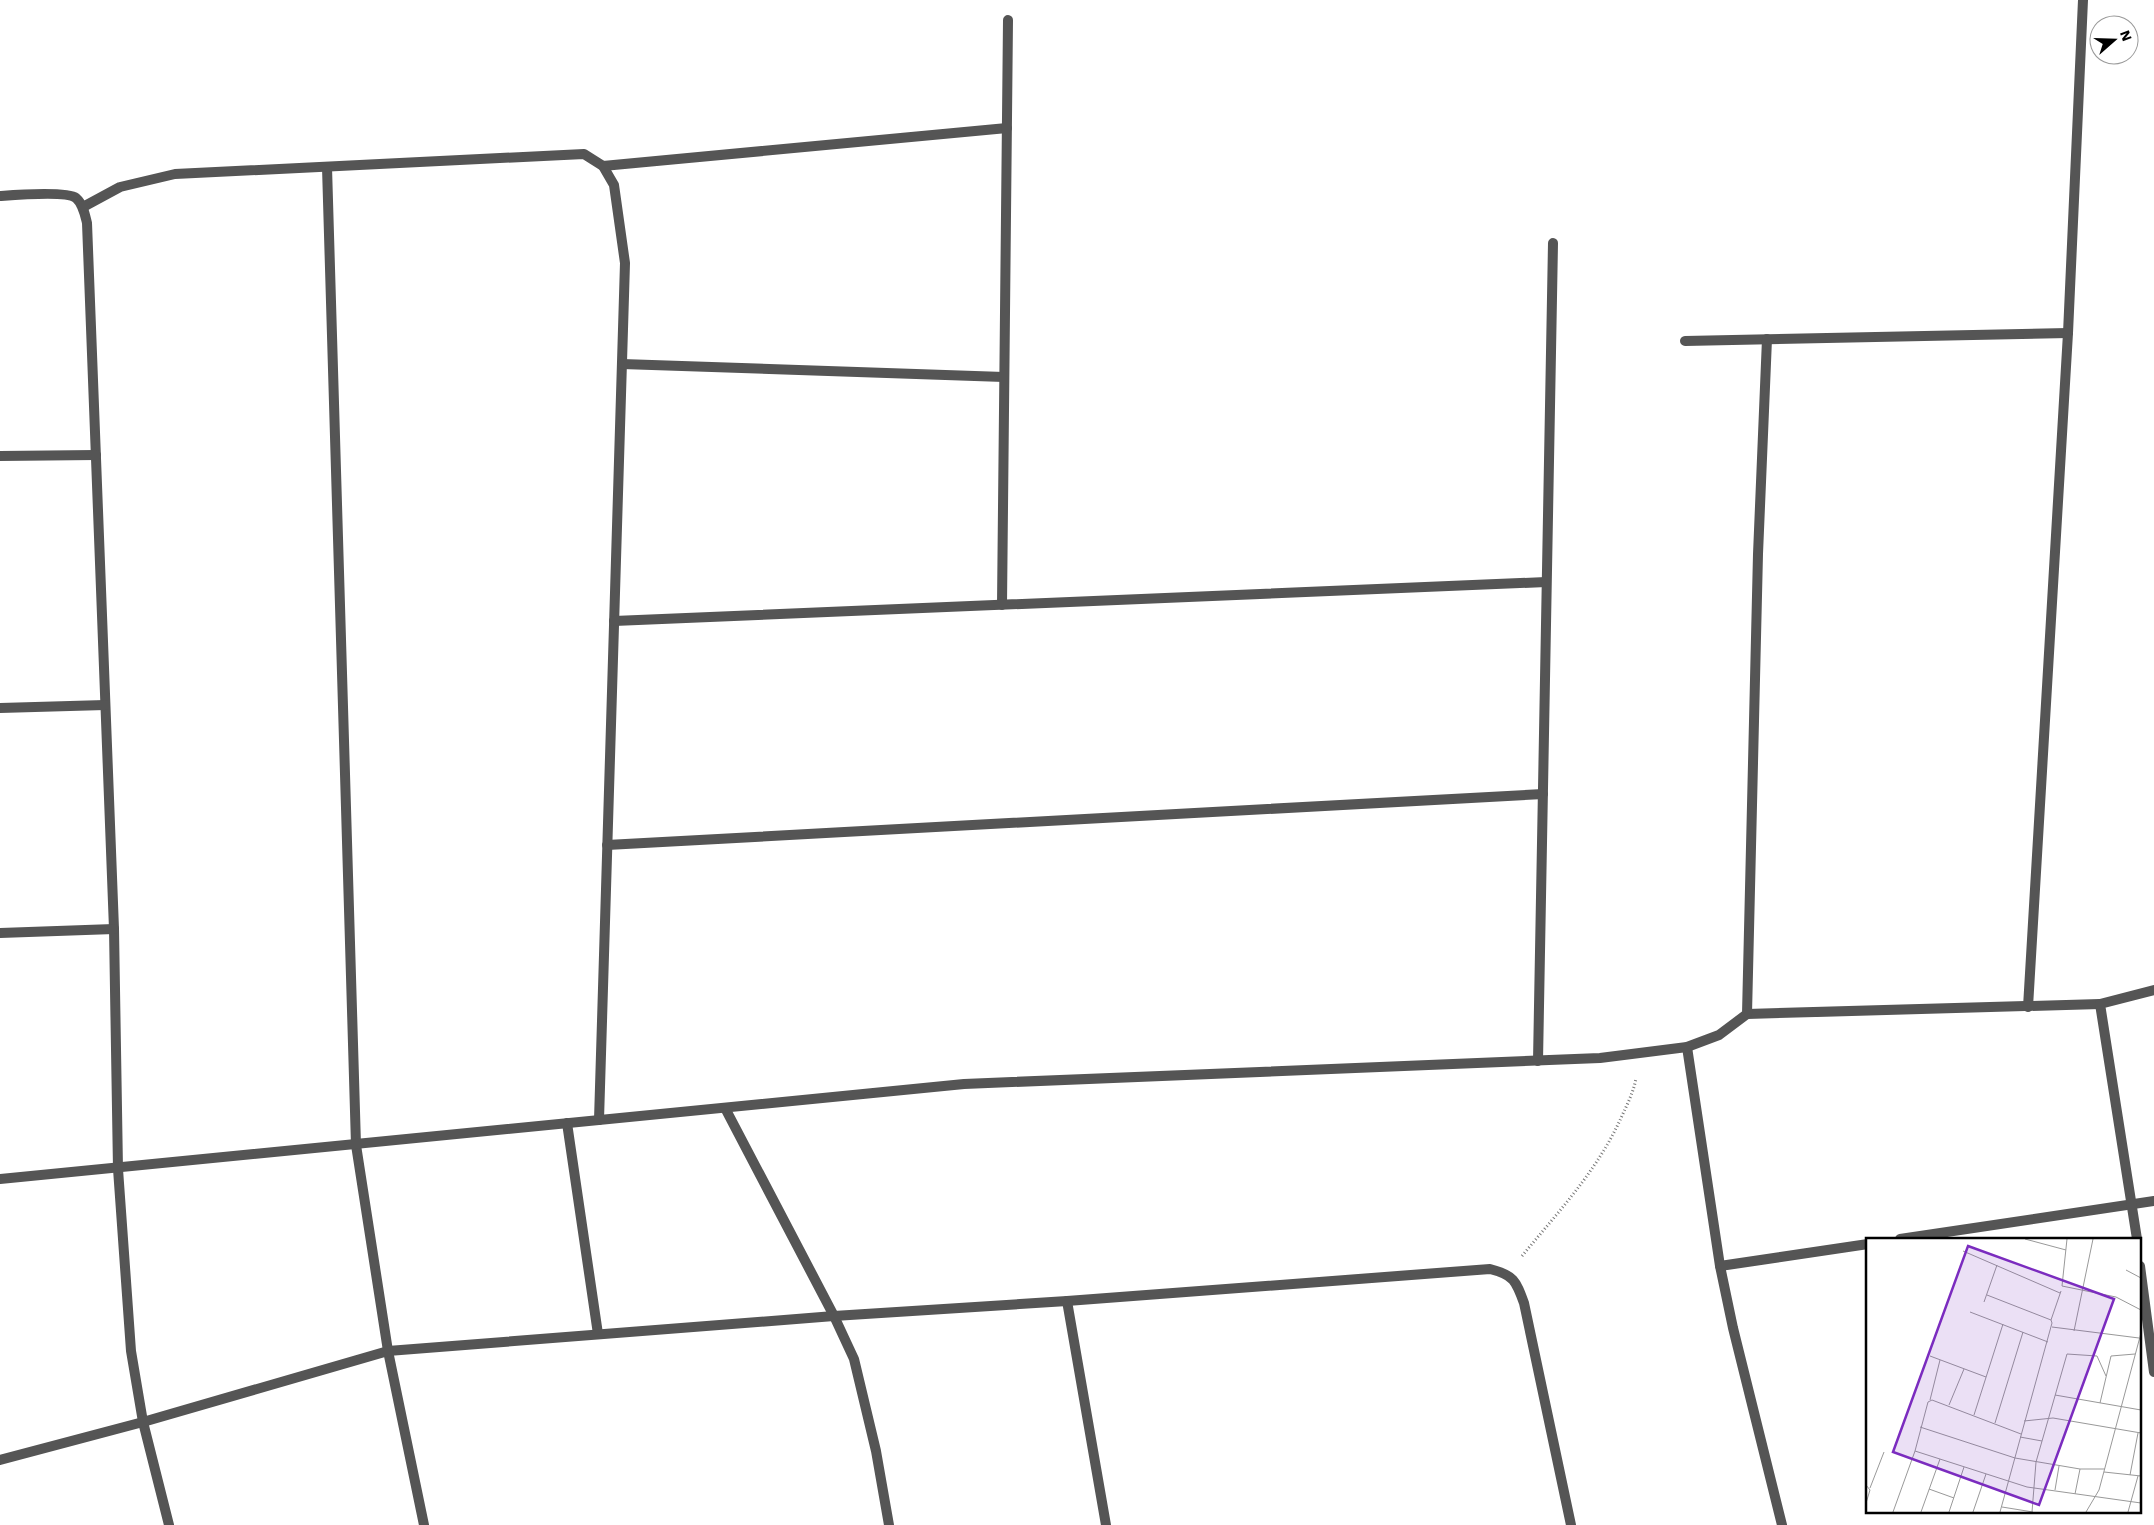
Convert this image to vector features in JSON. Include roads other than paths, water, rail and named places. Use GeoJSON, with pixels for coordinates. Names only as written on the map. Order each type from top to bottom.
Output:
{"type":"FeatureCollection","features":[{"type":"Feature","properties":{"kind":"street"},"geometry":{"type":"LineString","coordinates":[[2028,1007],[2068,333],[2083,0]]}},
{"type":"Feature","properties":{"kind":"street"},"geometry":{"type":"LineString","coordinates":[[1002,605],[1008,20]]}},
{"type":"Feature","properties":{"kind":"street"},"geometry":{"type":"LineString","coordinates":[[603,166],[1007,128]]}},
{"type":"Feature","properties":{"kind":"street"},"geometry":{"type":"LineString","coordinates":[[83,207],[120,187],[175,174],[584,154],[603,166],[614,185],[625,263],[598,1120]]}},
{"type":"Feature","properties":{"kind":"street"},"geometry":{"type":"LineString","coordinates":[[327,167],[356,1144],[388,1351],[424,1525]]}},
{"type":"Feature","properties":{"kind":"street"},"geometry":{"type":"LineString","coordinates":[[0,196],[62,195],[75,197],[83,207],[88,223],[114,929],[118,1169],[131,1351],[142,1422],[169,1525]]}},
{"type":"Feature","properties":{"kind":"street"},"geometry":{"type":"LineString","coordinates":[[1538,1061],[1553,243]]}},
{"type":"Feature","properties":{"kind":"street"},"geometry":{"type":"LineString","coordinates":[[1685,341],[2068,333]]}},
{"type":"Feature","properties":{"kind":"street"},"geometry":{"type":"LineString","coordinates":[[1746,1014],[1758,554],[1767,339]]}},
{"type":"Feature","properties":{"kind":"street"},"geometry":{"type":"LineString","coordinates":[[622,364],[1004,376]]}},
{"type":"Feature","properties":{"kind":"street"},"geometry":{"type":"LineString","coordinates":[[0,456],[96,455]]}},
{"type":"Feature","properties":{"kind":"street"},"geometry":{"type":"LineString","coordinates":[[614,621],[1546,582]]}},
{"type":"Feature","properties":{"kind":"street"},"geometry":{"type":"LineString","coordinates":[[0,708],[105,705]]}},
{"type":"Feature","properties":{"kind":"street"},"geometry":{"type":"LineString","coordinates":[[607,845],[1543,794]]}},
{"type":"Feature","properties":{"kind":"street"},"geometry":{"type":"LineString","coordinates":[[0,933],[114,929]]}},
{"type":"Feature","properties":{"kind":"street"},"geometry":{"type":"LineString","coordinates":[[0,1179],[118,1169],[964,1084],[1600,1058],[1687,1046],[1719,1035],[1746,1014],[2100,1004],[2154,990]]}},
{"type":"Feature","properties":{"kind":"street"},"geometry":{"type":"LineString","coordinates":[[2100,1004],[2137,1238]]}},
{"type":"Feature","properties":{"kind":"street"},"geometry":{"type":"LineString","coordinates":[[1687,1046],[1720,1266],[1737,1346],[1782,1525]]}},
{"type":"Feature","properties":{"kind":"street"},"geometry":{"type":"LineString","coordinates":[[725,1108],[834,1316],[854,1359],[876,1451],[889,1525]]}},
{"type":"Feature","properties":{"kind":"street"},"geometry":{"type":"LineString","coordinates":[[567,1123],[598,1334]]}},
{"type":"Feature","properties":{"kind":"street"},"geometry":{"type":"LineString","coordinates":[[1907,1238],[2154,1201]]}},
{"type":"Feature","properties":{"kind":"street"},"geometry":{"type":"LineString","coordinates":[[1720,1266],[1866,1244]]}},
{"type":"Feature","properties":{"kind":"street"},"geometry":{"type":"LineString","coordinates":[[0,1460],[142,1422],[388,1351],[834,1316],[1067,1301],[1490,1269],[1506,1273],[1517,1284],[1524,1303],[1571,1525]]}},
{"type":"Feature","properties":{"kind":"street"},"geometry":{"type":"LineString","coordinates":[[2142,1281],[2154,1372]]}},
{"type":"Feature","properties":{"kind":"street"},"geometry":{"type":"LineString","coordinates":[[1067,1301],[1106,1525]]}}]}
